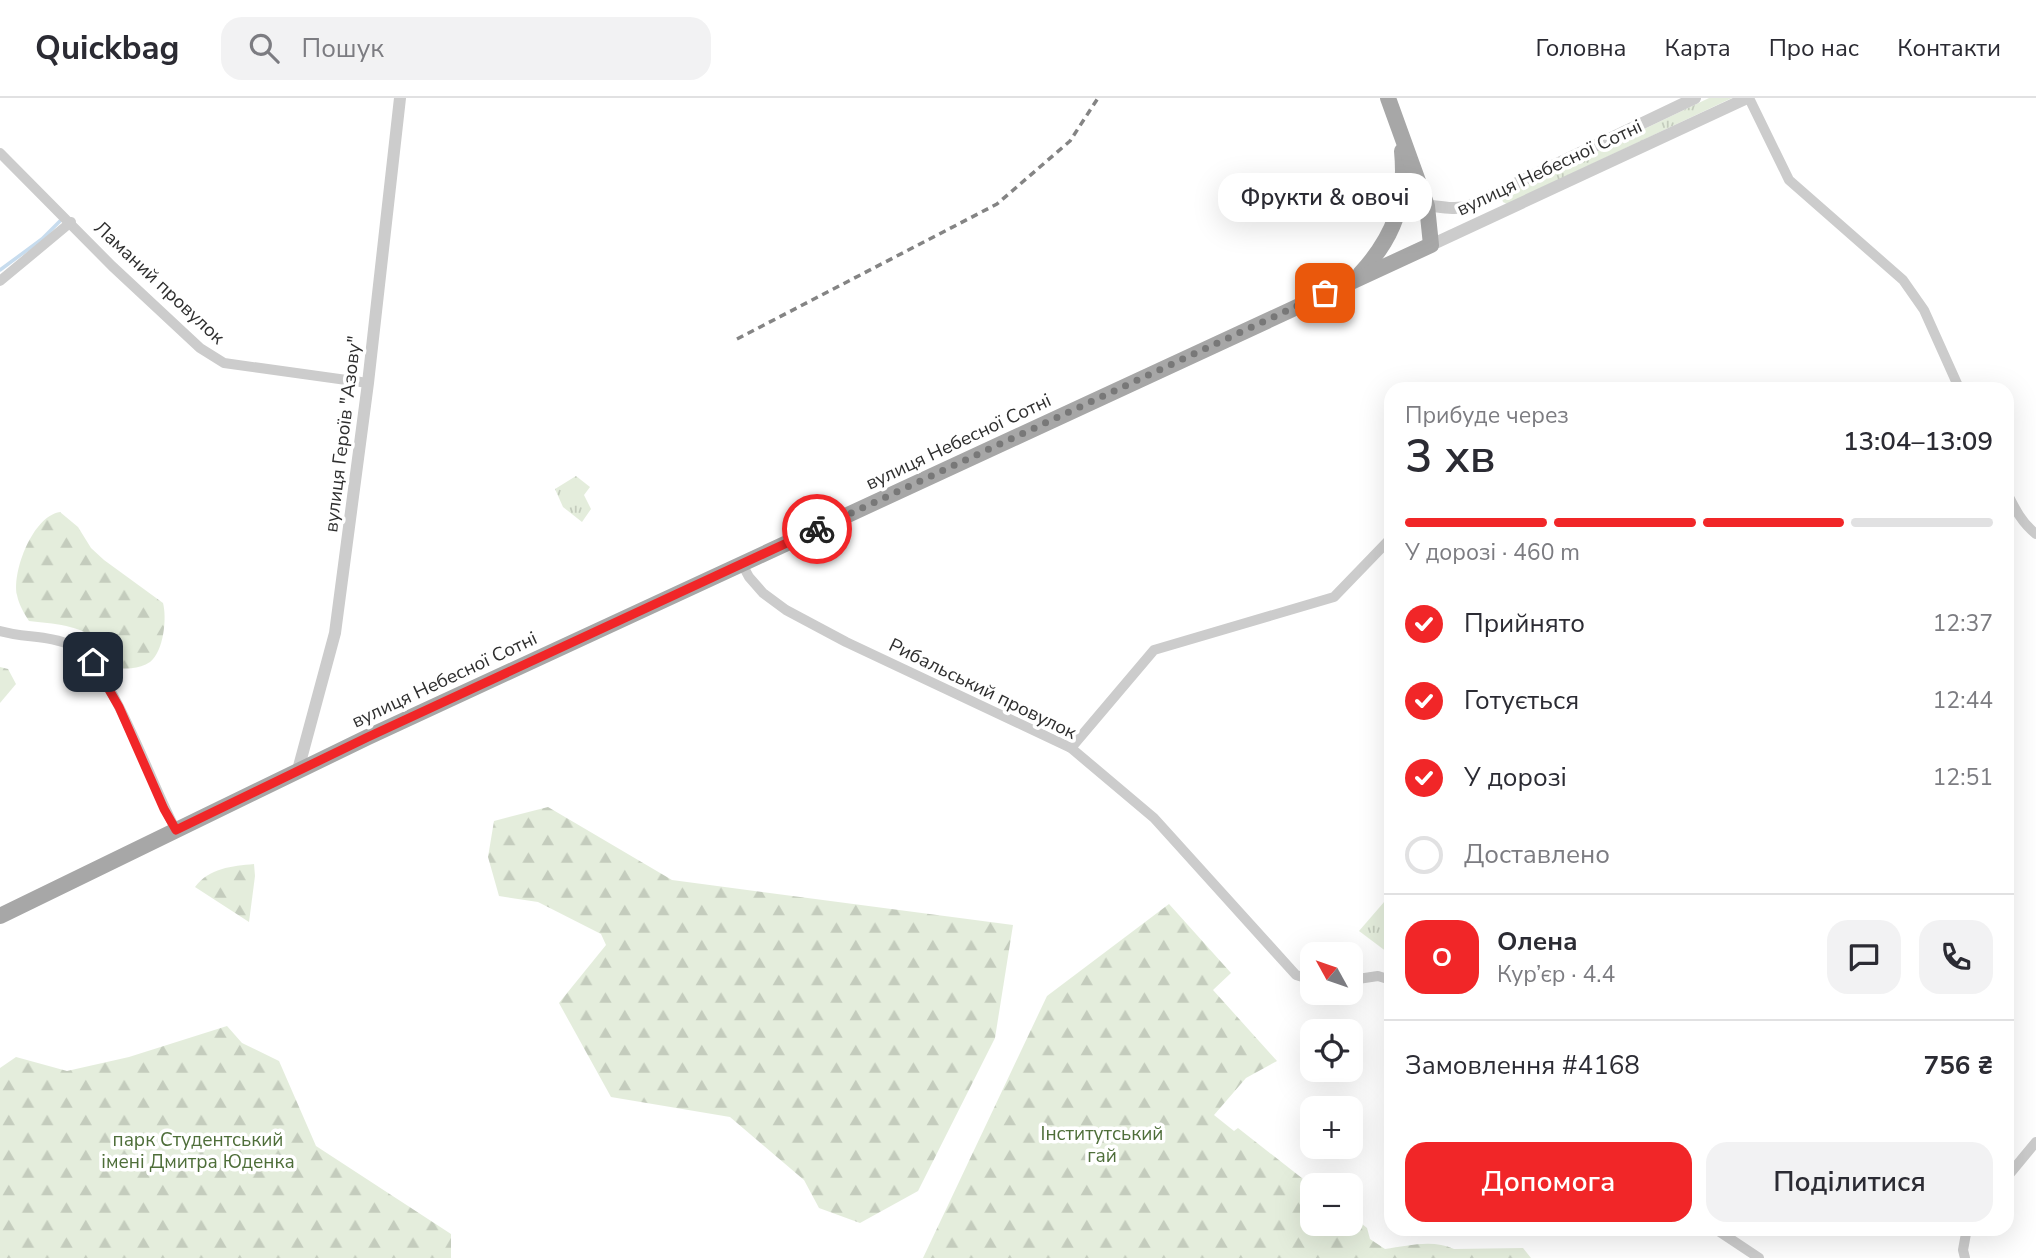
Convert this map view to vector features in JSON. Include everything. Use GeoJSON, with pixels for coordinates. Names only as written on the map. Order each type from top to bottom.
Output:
{"type":"FeatureCollection","features":[{"type":"Feature","properties":{"kind":"main road"},"geometry":{"type":"LineString","coordinates":[[1388,98],[1427,206],[1431,245]]}},
{"type":"Feature","properties":{"kind":"main road"},"geometry":{"type":"LineString","coordinates":[[1355,280],[1391,232],[1399,209],[1403,163],[1401,131]]}},
{"type":"Feature","properties":{"kind":"main road"},"geometry":{"type":"LineString","coordinates":[[1391,232],[1392,245],[1398,260]]}},
{"type":"Feature","properties":{"kind":"main road","name":"вулиця Небесної Сотні"},"geometry":{"type":"LineString","coordinates":[[0,916],[298,770],[1431,245]]}},
{"type":"Feature","properties":{"kind":"street","name":"вулиця Героїв \"Азову\""},"geometry":{"type":"LineString","coordinates":[[298,770],[335,634],[368,383],[400,98]]}},
{"type":"Feature","properties":{"kind":"street","name":"вулиця Небесної Сотні"},"geometry":{"type":"LineString","coordinates":[[1399,209],[1417,204],[1450,210],[1460,209],[1501,192],[1695,98]]}},
{"type":"Feature","properties":{"kind":"street","name":"вулиця Небесної Сотні"},"geometry":{"type":"LineString","coordinates":[[1431,245],[1748,98]]}},
{"type":"Feature","properties":{"kind":"street"},"geometry":{"type":"LineString","coordinates":[[1748,98],[1789,180],[1903,280],[1924,310],[1956,382]]}},
{"type":"Feature","properties":{"kind":"street","name":"Ламаний провулок"},"geometry":{"type":"LineString","coordinates":[[0,153],[112,266],[200,348],[224,363],[368,383]]}},
{"type":"Feature","properties":{"kind":"street"},"geometry":{"type":"LineString","coordinates":[[1501,192],[1496,198],[1497,204],[1501,208],[1509,208]]}},
{"type":"Feature","properties":{"kind":"street"},"geometry":{"type":"LineString","coordinates":[[0,281],[71,222]]}},
{"type":"Feature","properties":{"kind":"street"},"geometry":{"type":"LineString","coordinates":[[2014,508],[2026,526],[2036,534]]}},
{"type":"Feature","properties":{"kind":"street"},"geometry":{"type":"LineString","coordinates":[[1071,748],[1154,650],[1334,597],[1384,545]]}},
{"type":"Feature","properties":{"kind":"street","name":"Рибальський провулок"},"geometry":{"type":"LineString","coordinates":[[742,564],[763,593],[786,610],[846,642],[1071,748],[1154,818],[1300,976]]}},
{"type":"Feature","properties":{"kind":"street"},"geometry":{"type":"LineString","coordinates":[[0,631],[18,636],[53,639],[72,645],[93,662],[119,707],[176,830]]}},
{"type":"Feature","properties":{"kind":"street"},"geometry":{"type":"LineString","coordinates":[[1363,978],[1384,978]]}},
{"type":"Feature","properties":{"kind":"street"},"geometry":{"type":"LineString","coordinates":[[2014,1169],[2036,1142]]}},
{"type":"Feature","properties":{"kind":"street"},"geometry":{"type":"LineString","coordinates":[[1726,1236],[1759,1258]]}},
{"type":"Feature","properties":{"kind":"street"},"geometry":{"type":"LineString","coordinates":[[1965,1258],[1963,1250],[1966,1236]]}},
{"type":"Feature","properties":{"kind":"green space"},"geometry":{"type":"Polygon","coordinates":[[[1709,98],[1732,98],[1507,204],[1503,202],[1504,196],[1709,98]]]}},
{"type":"Feature","properties":{"kind":"green space"},"geometry":{"type":"Polygon","coordinates":[[[576,476],[590,487],[584,495],[591,509],[582,522],[563,507],[555,489],[576,476]]]}},
{"type":"Feature","properties":{"kind":"green space"},"geometry":{"type":"Polygon","coordinates":[[[60,512],[78,527],[91,548],[104,560],[163,603],[165,617],[161,642],[155,657],[146,665],[112,669],[103,648],[84,632],[66,626],[29,621],[18,599],[16,585],[21,559],[41,523],[60,512]]]}},
{"type":"Feature","properties":{"kind":"green space"},"geometry":{"type":"Polygon","coordinates":[[[0,667],[8,669],[16,684],[0,703],[0,667]]]}},
{"type":"Feature","properties":{"kind":"green space"},"geometry":{"type":"Polygon","coordinates":[[[548,807],[672,880],[1013,925],[995,1038],[918,1191],[860,1223],[819,1208],[804,1180],[730,1117],[611,1097],[559,1003],[606,945],[601,934],[538,902],[499,896],[488,857],[494,821],[548,807]]]}},
{"type":"Feature","properties":{"kind":"green space"},"geometry":{"type":"Polygon","coordinates":[[[254,864],[249,922],[195,887],[214,872],[254,864]]]}},
{"type":"Feature","properties":{"kind":"green space"},"geometry":{"type":"Polygon","coordinates":[[[1384,902],[1384,950],[1359,931],[1384,902]]]}},
{"type":"Feature","properties":{"kind":"green space","name":"Інститутський гай"},"geometry":{"type":"Polygon","coordinates":[[[1169,904],[1231,973],[1213,990],[1277,1061],[1246,1078],[1214,1115],[1234,1131],[1238,1128],[1300,1177],[1300,1236],[1363,1236],[1363,1225],[1367,1228],[1370,1239],[1385,1249],[1429,1244],[1454,1249],[1523,1248],[1531,1258],[923,1258],[1047,996],[1169,904]]]}},
{"type":"Feature","properties":{"kind":"green space","name":"парк Студентський імені Дмитра Юденка"},"geometry":{"type":"Polygon","coordinates":[[[227,1026],[242,1043],[279,1061],[316,1146],[451,1234],[451,1258],[0,1258],[0,1068],[16,1057],[67,1071],[129,1057],[227,1026]]]}},
{"type":"Feature","properties":{"kind":"waterway"},"geometry":{"type":"LineString","coordinates":[[0,270],[42,239],[60,221]]}},
{"type":"Feature","properties":{"kind":"railway"},"geometry":{"type":"LineString","coordinates":[[737,339],[997,204],[1070,141],[1098,98]]}},
{"type":"Feature","properties":{"kind":"way so far"},"geometry":{"type":"LineString","coordinates":[[817,529],[1325,293]]}},
{"type":"Feature","properties":{"kind":"place","name":"Фрукти & овочі"},"geometry":{"type":"Point","coordinates":[1325,293]}},
{"type":"Feature","properties":{"kind":"route"},"geometry":{"type":"LineString","coordinates":[[93,662],[119,707],[176,830],[368,737],[817,529]]}}]}
